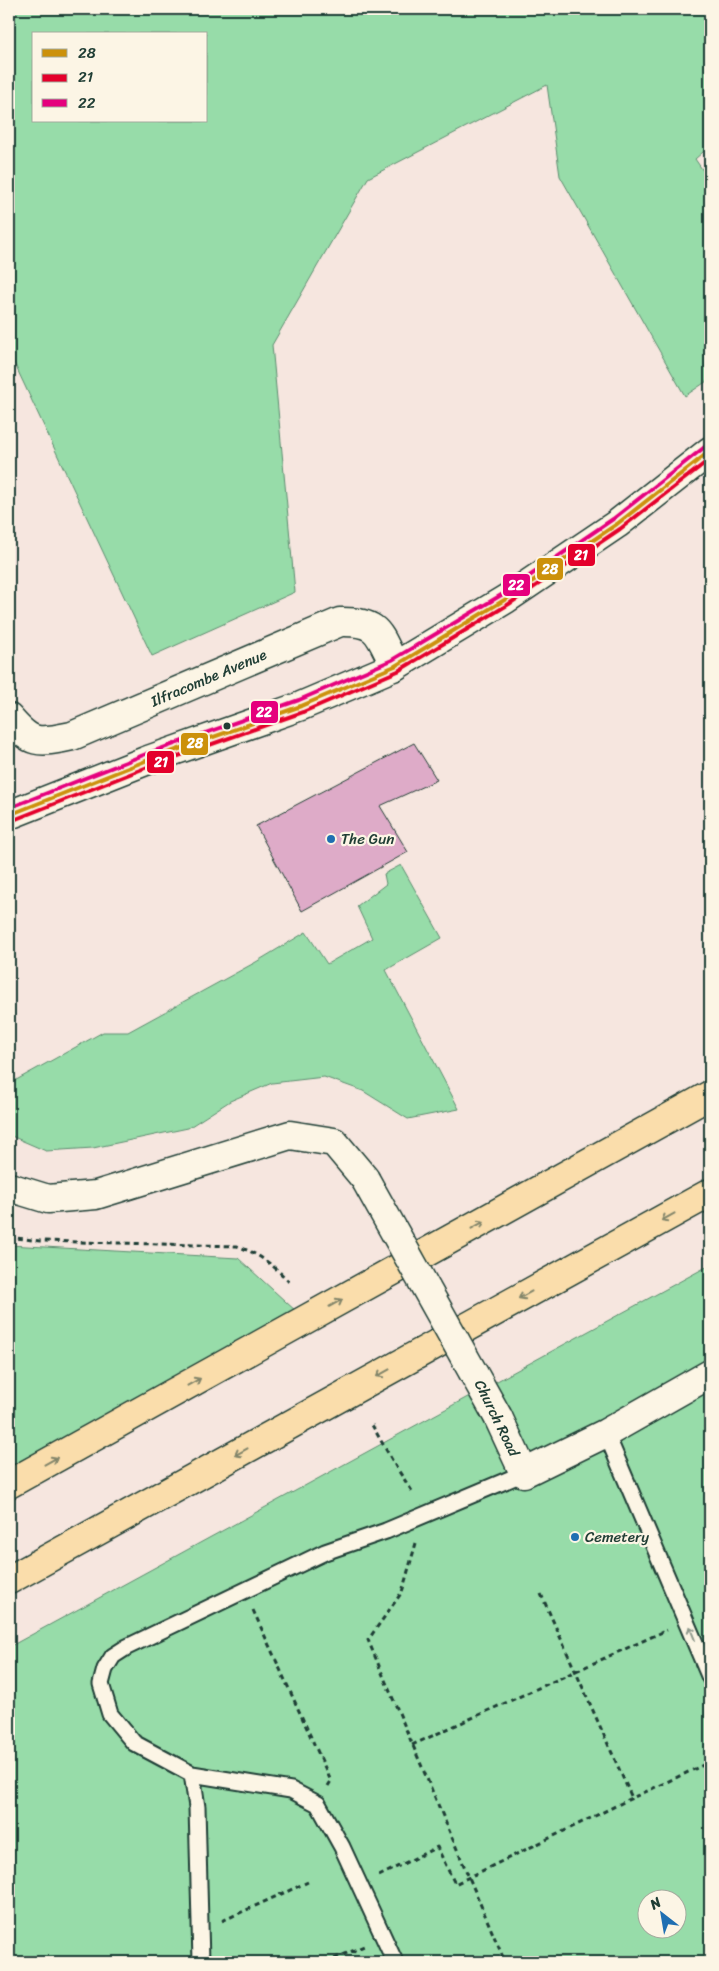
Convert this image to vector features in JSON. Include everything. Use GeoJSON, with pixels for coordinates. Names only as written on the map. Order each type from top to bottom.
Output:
{"type":"FeatureCollection","features":[{"type":"Feature","properties":{"kind":"highway"},"geometry":{"type":"LineString","coordinates":[[9,1484],[710,1095]]}},
{"type":"Feature","properties":{"kind":"highway"},"geometry":{"type":"LineString","coordinates":[[9,1580],[710,1193]]}},
{"type":"Feature","properties":{"kind":"street"},"geometry":{"type":"LineString","coordinates":[[9,815],[148,760],[302,706],[395,666],[506,598],[616,524],[710,451]]}},
{"type":"Feature","properties":{"kind":"street","name":"Ilfracombe Avenue"},"geometry":{"type":"LineString","coordinates":[[9,718],[27,738],[49,741],[72,736],[340,622],[359,621],[373,627],[395,666]]}},
{"type":"Feature","properties":{"kind":"street","name":"Church Road"},"geometry":{"type":"LineString","coordinates":[[9,1187],[48,1199],[96,1195],[290,1135],[334,1142],[365,1179],[463,1352],[498,1417],[524,1473],[606,1433],[710,1374]]}},
{"type":"Feature","properties":{"kind":"lane"},"geometry":{"type":"LineString","coordinates":[[606,1433],[710,1678]]}},
{"type":"Feature","properties":{"kind":"lane"},"geometry":{"type":"LineString","coordinates":[[395,1962],[342,1847],[318,1804],[291,1790],[192,1774],[134,1743],[110,1714],[101,1684],[105,1669],[112,1656],[127,1647],[325,1552],[386,1531],[524,1473]]}},
{"type":"Feature","properties":{"kind":"lane"},"geometry":{"type":"LineString","coordinates":[[192,1774],[197,1806],[201,1962]]}},
{"type":"Feature","properties":{"kind":"path"},"geometry":{"type":"LineString","coordinates":[[9,1237],[40,1241],[237,1246],[251,1251],[266,1260],[289,1282]]}},
{"type":"Feature","properties":{"kind":"path"},"geometry":{"type":"LineString","coordinates":[[372,1425],[426,1514],[411,1555],[402,1592],[368,1640],[504,1962]]}},
{"type":"Feature","properties":{"kind":"path"},"geometry":{"type":"LineString","coordinates":[[705,1426],[710,1438]]}},
{"type":"Feature","properties":{"kind":"path"},"geometry":{"type":"LineString","coordinates":[[244,1591],[330,1781],[318,1804]]}},
{"type":"Feature","properties":{"kind":"path"},"geometry":{"type":"LineString","coordinates":[[541,1594],[632,1798]]}},
{"type":"Feature","properties":{"kind":"path"},"geometry":{"type":"LineString","coordinates":[[412,1745],[687,1621]]}},
{"type":"Feature","properties":{"kind":"path"},"geometry":{"type":"LineString","coordinates":[[360,1885],[437,1847],[455,1884],[710,1762]]}},
{"type":"Feature","properties":{"kind":"path"},"geometry":{"type":"LineString","coordinates":[[200,1930],[308,1882]]}},
{"type":"Feature","properties":{"kind":"path"},"geometry":{"type":"LineString","coordinates":[[326,1962],[385,1937]]}},
{"type":"Feature","properties":{"kind":"path"},"geometry":{"type":"LineString","coordinates":[[353,1962],[354,1950]]}},
{"type":"Feature","properties":{"kind":"green space"},"geometry":{"type":"Polygon","coordinates":[[[9,9],[710,9],[710,146],[695,159],[710,181],[710,379],[685,396],[560,176],[547,85],[368,178],[272,345],[295,592],[152,656],[9,352],[9,9]]]}},
{"type":"Feature","properties":{"kind":"green space"},"geometry":{"type":"Polygon","coordinates":[[[401,865],[442,938],[386,970],[459,1109],[408,1119],[363,1091],[324,1077],[272,1083],[230,1101],[188,1128],[93,1148],[46,1151],[9,1135],[9,1084],[103,1032],[128,1032],[256,962],[306,932],[327,964],[372,938],[357,906],[386,884],[384,874],[401,865]]]}},
{"type":"Feature","properties":{"kind":"green space"},"geometry":{"type":"Polygon","coordinates":[[[9,1245],[238,1258],[297,1312],[9,1470],[9,1245]]]}},
{"type":"Feature","properties":{"kind":"green space"},"geometry":{"type":"Polygon","coordinates":[[[710,1265],[710,1962],[9,1962],[9,1647],[710,1265]]]}},
{"type":"Feature","properties":{"kind":"building","name":"The Gun"},"geometry":{"type":"Polygon","coordinates":[[[414,743],[437,780],[380,806],[408,852],[302,911],[256,826],[414,743]]]}},
{"type":"Feature","properties":{"kind":"transit line","name":"22"},"geometry":{"type":"LineString","coordinates":[[9,808],[146,754],[299,700],[392,660],[503,594],[613,519],[706,446]]}},
{"type":"Feature","properties":{"kind":"transit line","name":"28"},"geometry":{"type":"LineString","coordinates":[[9,815],[148,760],[301,706],[395,666],[506,599],[617,524],[710,451]]}},
{"type":"Feature","properties":{"kind":"transit line","name":"21"},"geometry":{"type":"LineString","coordinates":[[11,821],[150,766],[303,712],[398,671],[509,604],[620,529],[710,459]]}},
{"type":"Feature","properties":{"kind":"place","name":"The Gun"},"geometry":{"type":"Point","coordinates":[331,839]}},
{"type":"Feature","properties":{"kind":"place","name":"Cemetery"},"geometry":{"type":"Point","coordinates":[575,1537]}}]}
